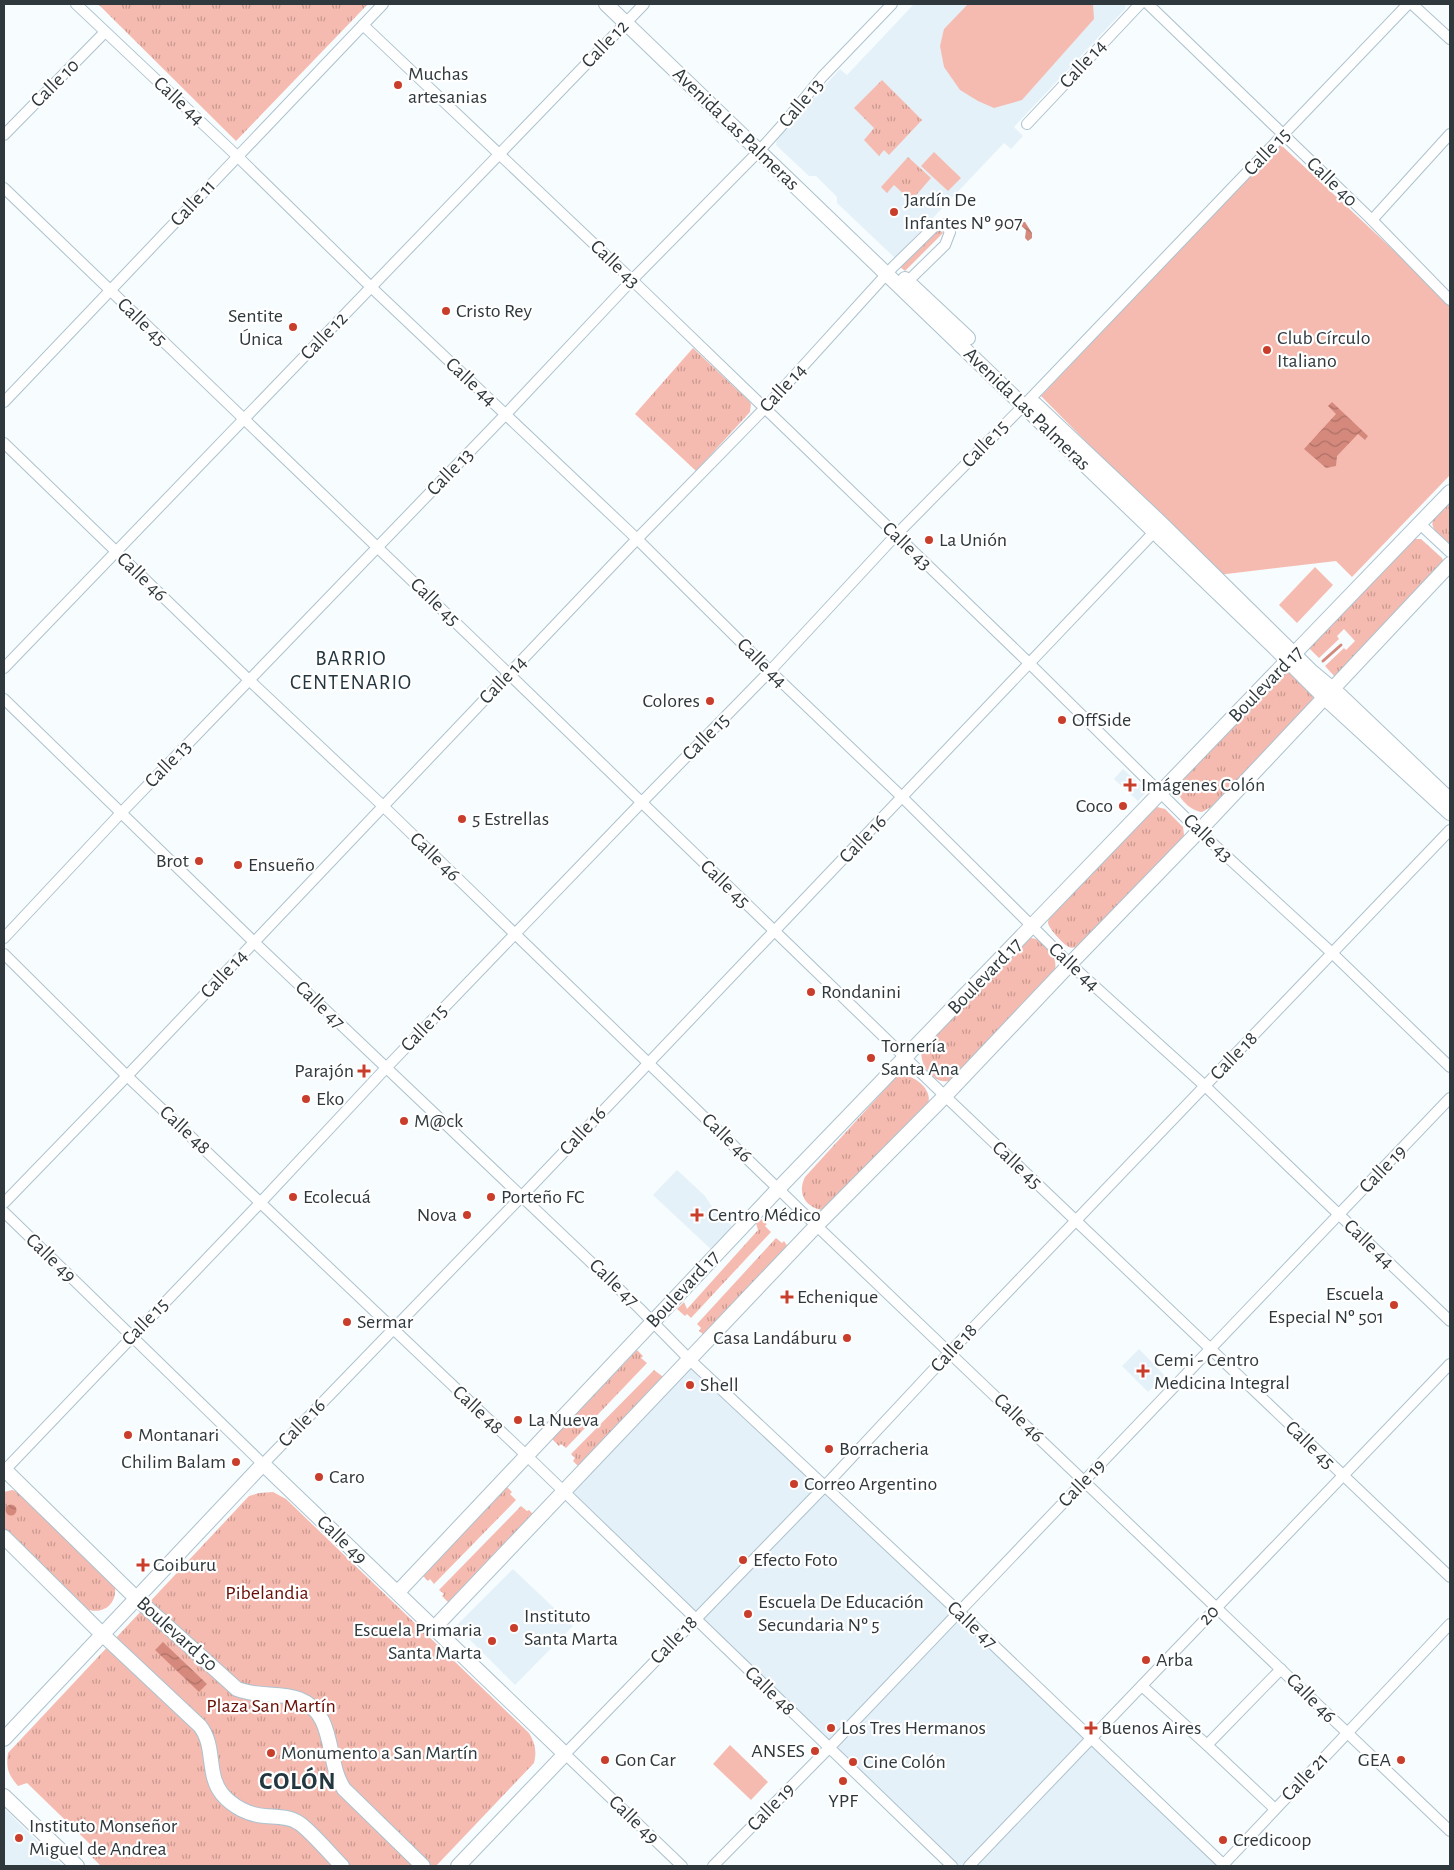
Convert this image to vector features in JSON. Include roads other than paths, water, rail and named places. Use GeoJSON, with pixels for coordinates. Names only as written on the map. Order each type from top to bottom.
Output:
{"type":"FeatureCollection","features":[{"type":"Feature","properties":{"kind":"main road","name":"Avenida Las Palmeras"},"geometry":{"type":"LineString","coordinates":[[606,4],[629,20],[1292,658],[1312,672],[1329,694],[1450,814]]}},
{"type":"Feature","properties":{"kind":"main road","name":"Avenida Las Palmeras"},"geometry":{"type":"LineString","coordinates":[[619,4],[629,20]]}},
{"type":"Feature","properties":{"kind":"main road","name":"Boulevard 17"},"geometry":{"type":"LineString","coordinates":[[398,1592],[779,1188],[1450,492]]}},
{"type":"Feature","properties":{"kind":"main road"},"geometry":{"type":"LineString","coordinates":[[434,1628],[817,1224],[945,1096],[1200,831],[1450,564]]}},
{"type":"Feature","properties":{"kind":"main road","name":"Avenida Las Palmeras"},"geometry":{"type":"LineString","coordinates":[[1329,694],[1450,800]]}},
{"type":"Feature","properties":{"kind":"main road","name":"Calle 49"},"geometry":{"type":"LineString","coordinates":[[263,1464],[565,1754]]}},
{"type":"Feature","properties":{"kind":"main road","name":"Calle 16"},"geometry":{"type":"LineString","coordinates":[[4,1739],[263,1464]]}},
{"type":"Feature","properties":{"kind":"main road","name":"Boulevard 50"},"geometry":{"type":"LineString","coordinates":[[4,1470],[136,1598],[237,1689],[254,1694],[297,1699],[308,1704],[317,1712],[324,1723],[330,1739],[338,1779],[344,1789],[423,1866]]}},
{"type":"Feature","properties":{"kind":"main road"},"geometry":{"type":"LineString","coordinates":[[4,1537],[206,1734],[211,1769],[216,1784],[236,1807],[250,1813],[290,1819],[299,1823],[342,1866]]}},
{"type":"Feature","properties":{"kind":"main road","name":"Calle 18"},"geometry":{"type":"LineString","coordinates":[[458,1866],[565,1754]]}},
{"type":"Feature","properties":{"kind":"main road"},"geometry":{"type":"LineString","coordinates":[[4,1796],[77,1866]]}},
{"type":"Feature","properties":{"kind":"street","name":"Calle 44"},"geometry":{"type":"LineString","coordinates":[[76,4],[637,539],[1070,964],[1205,1086],[1450,1321]]}},
{"type":"Feature","properties":{"kind":"street","name":"Calle 11"},"geometry":{"type":"LineString","coordinates":[[4,402],[384,4]]}},
{"type":"Feature","properties":{"kind":"street","name":"Calle 12"},"geometry":{"type":"LineString","coordinates":[[4,668],[644,4]]}},
{"type":"Feature","properties":{"kind":"street","name":"Calle 13"},"geometry":{"type":"LineString","coordinates":[[4,938],[121,813],[506,414],[632,280],[762,148],[822,77],[890,4]]}},
{"type":"Feature","properties":{"kind":"street","name":"Calle 14"},"geometry":{"type":"LineString","coordinates":[[1027,124],[1140,4]]}},
{"type":"Feature","properties":{"kind":"street","name":"Calle 40"},"geometry":{"type":"LineString","coordinates":[[1148,4],[1372,220],[1450,300]]}},
{"type":"Feature","properties":{"kind":"street","name":"Calle 15"},"geometry":{"type":"LineString","coordinates":[[4,1470],[261,1202],[386,1068],[770,671],[896,535],[1027,402],[1410,4]]}},
{"type":"Feature","properties":{"kind":"street"},"geometry":{"type":"LineString","coordinates":[[1410,4],[1450,39]]}},
{"type":"Feature","properties":{"kind":"street","name":"Calle 43"},"geometry":{"type":"LineString","coordinates":[[362,25],[632,280],[1162,792],[1200,831],[1332,953],[1450,1067]]}},
{"type":"Feature","properties":{"kind":"street","name":"Calle 10"},"geometry":{"type":"LineString","coordinates":[[4,135],[105,32]]}},
{"type":"Feature","properties":{"kind":"street"},"geometry":{"type":"LineString","coordinates":[[1372,220],[1450,134]]}},
{"type":"Feature","properties":{"kind":"street","name":"Calle 45"},"geometry":{"type":"LineString","coordinates":[[4,188],[905,1058],[1450,1577]]}},
{"type":"Feature","properties":{"kind":"street","name":"Calle 14"},"geometry":{"type":"LineString","coordinates":[[4,1203],[764,408],[890,271],[935,226],[945,224],[950,232],[945,245],[904,285]]}},
{"type":"Feature","properties":{"kind":"street","name":"Calle 46"},"geometry":{"type":"LineString","coordinates":[[4,444],[1450,1831]]}},
{"type":"Feature","properties":{"kind":"street"},"geometry":{"type":"LineString","coordinates":[[1420,524],[1450,552]]}},
{"type":"Feature","properties":{"kind":"street","name":"Calle 16"},"geometry":{"type":"LineString","coordinates":[[263,1464],[522,1196],[1158,528]]}},
{"type":"Feature","properties":{"kind":"street","name":"Calle 47"},"geometry":{"type":"LineString","coordinates":[[4,699],[254,942],[653,1322],[690,1360],[959,1612],[1223,1866]]}},
{"type":"Feature","properties":{"kind":"street","name":"Calle 18"},"geometry":{"type":"LineString","coordinates":[[565,1754],[824,1487],[950,1352],[1450,830]]}},
{"type":"Feature","properties":{"kind":"street","name":"Calle 48"},"geometry":{"type":"LineString","coordinates":[[4,954],[127,1076],[526,1455],[952,1866]]}},
{"type":"Feature","properties":{"kind":"street","name":"Calle 19"},"geometry":{"type":"LineString","coordinates":[[713,1866],[829,1748],[1450,1098]]}},
{"type":"Feature","properties":{"kind":"street","name":"Calle 49"},"geometry":{"type":"LineString","coordinates":[[4,1212],[263,1464]]}},
{"type":"Feature","properties":{"kind":"street","name":"20"},"geometry":{"type":"LineString","coordinates":[[969,1866],[1450,1364]]}},
{"type":"Feature","properties":{"kind":"street","name":"Calle 21"},"geometry":{"type":"LineString","coordinates":[[1223,1866],[1450,1624]]}},
{"type":"Feature","properties":{"kind":"street"},"geometry":{"type":"LineString","coordinates":[[1207,1745],[1281,1669]]}},
{"type":"Feature","properties":{"kind":"street"},"geometry":{"type":"LineString","coordinates":[[1142,1686],[1275,1809]]}},
{"type":"Feature","properties":{"kind":"street","name":"Calle 49"},"geometry":{"type":"LineString","coordinates":[[565,1754],[682,1866]]}},
{"type":"Feature","properties":{"kind":"water"},"geometry":{"type":"Polygon","coordinates":[[[1021,222],[1025,222],[1032,233],[1032,238],[1028,241],[1025,238],[1026,230],[1020,225],[1021,222]]]}},
{"type":"Feature","properties":{"kind":"water"},"geometry":{"type":"Polygon","coordinates":[[[1332,402],[1368,436],[1365,440],[1358,434],[1337,456],[1336,466],[1326,468],[1304,449],[1336,414],[1328,406],[1332,402]]]}},
{"type":"Feature","properties":{"kind":"water"},"geometry":{"type":"Polygon","coordinates":[[[11,1504],[17,1510],[11,1516],[5,1510],[11,1504]]]}},
{"type":"Feature","properties":{"kind":"water"},"geometry":{"type":"Polygon","coordinates":[[[163,1642],[207,1684],[199,1692],[155,1650],[163,1642]]]}},
{"type":"Feature","properties":{"kind":"waterway"},"geometry":{"type":"LineString","coordinates":[[1323,661],[1341,645]]}},
{"type":"Feature","properties":{"kind":"place","name":"Muchas artesanias"},"geometry":{"type":"Point","coordinates":[398,85]}},
{"type":"Feature","properties":{"kind":"place","name":"Jardín De Infantes Nº 907"},"geometry":{"type":"Point","coordinates":[894,212]}},
{"type":"Feature","properties":{"kind":"place","name":"Cristo Rey"},"geometry":{"type":"Point","coordinates":[446,311]}},
{"type":"Feature","properties":{"kind":"place","name":"Sentite Única"},"geometry":{"type":"Point","coordinates":[293,327]}},
{"type":"Feature","properties":{"kind":"place","name":"Club Círculo Italiano"},"geometry":{"type":"Point","coordinates":[1267,350]}},
{"type":"Feature","properties":{"kind":"place","name":"La Unión"},"geometry":{"type":"Point","coordinates":[929,540]}},
{"type":"Feature","properties":{"kind":"place","name":"Colores"},"geometry":{"type":"Point","coordinates":[710,701]}},
{"type":"Feature","properties":{"kind":"place","name":"OffSide"},"geometry":{"type":"Point","coordinates":[1062,720]}},
{"type":"Feature","properties":{"kind":"place","name":"Imágenes Colón"},"geometry":{"type":"Point","coordinates":[1130,785]}},
{"type":"Feature","properties":{"kind":"place","name":"Coco"},"geometry":{"type":"Point","coordinates":[1123,806]}},
{"type":"Feature","properties":{"kind":"place","name":"5 Estrellas"},"geometry":{"type":"Point","coordinates":[462,819]}},
{"type":"Feature","properties":{"kind":"place","name":"Brot"},"geometry":{"type":"Point","coordinates":[199,861]}},
{"type":"Feature","properties":{"kind":"place","name":"Ensueño"},"geometry":{"type":"Point","coordinates":[238,865]}},
{"type":"Feature","properties":{"kind":"place","name":"Rondanini"},"geometry":{"type":"Point","coordinates":[811,992]}},
{"type":"Feature","properties":{"kind":"place","name":"Tornería Santa Ana"},"geometry":{"type":"Point","coordinates":[871,1058]}},
{"type":"Feature","properties":{"kind":"place","name":"Parajón"},"geometry":{"type":"Point","coordinates":[364,1071]}},
{"type":"Feature","properties":{"kind":"place","name":"Eko"},"geometry":{"type":"Point","coordinates":[306,1099]}},
{"type":"Feature","properties":{"kind":"place","name":"M@ck"},"geometry":{"type":"Point","coordinates":[404,1121]}},
{"type":"Feature","properties":{"kind":"place","name":"Ecolecuá"},"geometry":{"type":"Point","coordinates":[293,1197]}},
{"type":"Feature","properties":{"kind":"place","name":"Porteño FC"},"geometry":{"type":"Point","coordinates":[491,1197]}},
{"type":"Feature","properties":{"kind":"place","name":"Nova"},"geometry":{"type":"Point","coordinates":[467,1215]}},
{"type":"Feature","properties":{"kind":"place","name":"Centro Médico"},"geometry":{"type":"Point","coordinates":[697,1215]}},
{"type":"Feature","properties":{"kind":"place","name":"Echenique"},"geometry":{"type":"Point","coordinates":[787,1297]}},
{"type":"Feature","properties":{"kind":"place","name":"Escuela Especial Nº 501"},"geometry":{"type":"Point","coordinates":[1394,1305]}},
{"type":"Feature","properties":{"kind":"place","name":"Sermar"},"geometry":{"type":"Point","coordinates":[347,1322]}},
{"type":"Feature","properties":{"kind":"place","name":"Casa Landáburu"},"geometry":{"type":"Point","coordinates":[847,1338]}},
{"type":"Feature","properties":{"kind":"place","name":"Cemi - Centro Medicina Integral"},"geometry":{"type":"Point","coordinates":[1143,1371]}},
{"type":"Feature","properties":{"kind":"place","name":"Shell"},"geometry":{"type":"Point","coordinates":[690,1385]}},
{"type":"Feature","properties":{"kind":"place","name":"La Nueva"},"geometry":{"type":"Point","coordinates":[518,1420]}},
{"type":"Feature","properties":{"kind":"place","name":"Montanari"},"geometry":{"type":"Point","coordinates":[128,1435]}},
{"type":"Feature","properties":{"kind":"place","name":"Borracheria"},"geometry":{"type":"Point","coordinates":[829,1449]}},
{"type":"Feature","properties":{"kind":"place","name":"Chilim Balam"},"geometry":{"type":"Point","coordinates":[236,1462]}},
{"type":"Feature","properties":{"kind":"place","name":"Caro"},"geometry":{"type":"Point","coordinates":[319,1477]}},
{"type":"Feature","properties":{"kind":"place","name":"Correo Argentino"},"geometry":{"type":"Point","coordinates":[794,1484]}},
{"type":"Feature","properties":{"kind":"place","name":"Efecto Foto"},"geometry":{"type":"Point","coordinates":[743,1560]}},
{"type":"Feature","properties":{"kind":"place","name":"Goiburu"},"geometry":{"type":"Point","coordinates":[143,1565]}},
{"type":"Feature","properties":{"kind":"place","name":"Escuela De Educación Secundaria Nº 5"},"geometry":{"type":"Point","coordinates":[748,1614]}},
{"type":"Feature","properties":{"kind":"place","name":"Instituto Santa Marta"},"geometry":{"type":"Point","coordinates":[514,1628]}},
{"type":"Feature","properties":{"kind":"place","name":"Escuela Primaria Santa Marta"},"geometry":{"type":"Point","coordinates":[492,1641]}},
{"type":"Feature","properties":{"kind":"place","name":"Arba"},"geometry":{"type":"Point","coordinates":[1146,1660]}},
{"type":"Feature","properties":{"kind":"place","name":"Los Tres Hermanos"},"geometry":{"type":"Point","coordinates":[831,1728]}},
{"type":"Feature","properties":{"kind":"place","name":"Buenos Aires"},"geometry":{"type":"Point","coordinates":[1091,1728]}},
{"type":"Feature","properties":{"kind":"place","name":"ANSES"},"geometry":{"type":"Point","coordinates":[815,1751]}},
{"type":"Feature","properties":{"kind":"place","name":"Monumento a San Martín"},"geometry":{"type":"Point","coordinates":[271,1753]}},
{"type":"Feature","properties":{"kind":"place","name":"Gon Car"},"geometry":{"type":"Point","coordinates":[605,1760]}},
{"type":"Feature","properties":{"kind":"place","name":"GEA"},"geometry":{"type":"Point","coordinates":[1401,1760]}},
{"type":"Feature","properties":{"kind":"place","name":"Cine Colón"},"geometry":{"type":"Point","coordinates":[853,1762]}},
{"type":"Feature","properties":{"kind":"place","name":"YPF"},"geometry":{"type":"Point","coordinates":[843,1781]}},
{"type":"Feature","properties":{"kind":"place","name":"Instituto Monseñor Miguel de Andrea"},"geometry":{"type":"Point","coordinates":[19,1838]}},
{"type":"Feature","properties":{"kind":"place","name":"Credicoop"},"geometry":{"type":"Point","coordinates":[1223,1840]}},
{"type":"Feature","properties":{"kind":"district","name":"BARRIO CENTENARIO"},"geometry":{"type":"Point","coordinates":[351,670]}},
{"type":"Feature","properties":{"kind":"district","name":"COLÓN"},"geometry":{"type":"Point","coordinates":[298,1781]}},
{"type":"Feature","properties":{"kind":"park label","name":"Pibelandia"},"geometry":{"type":"Point","coordinates":[267,1593]}},
{"type":"Feature","properties":{"kind":"park label","name":"Plaza San Martín"},"geometry":{"type":"Point","coordinates":[271,1706]}}]}
